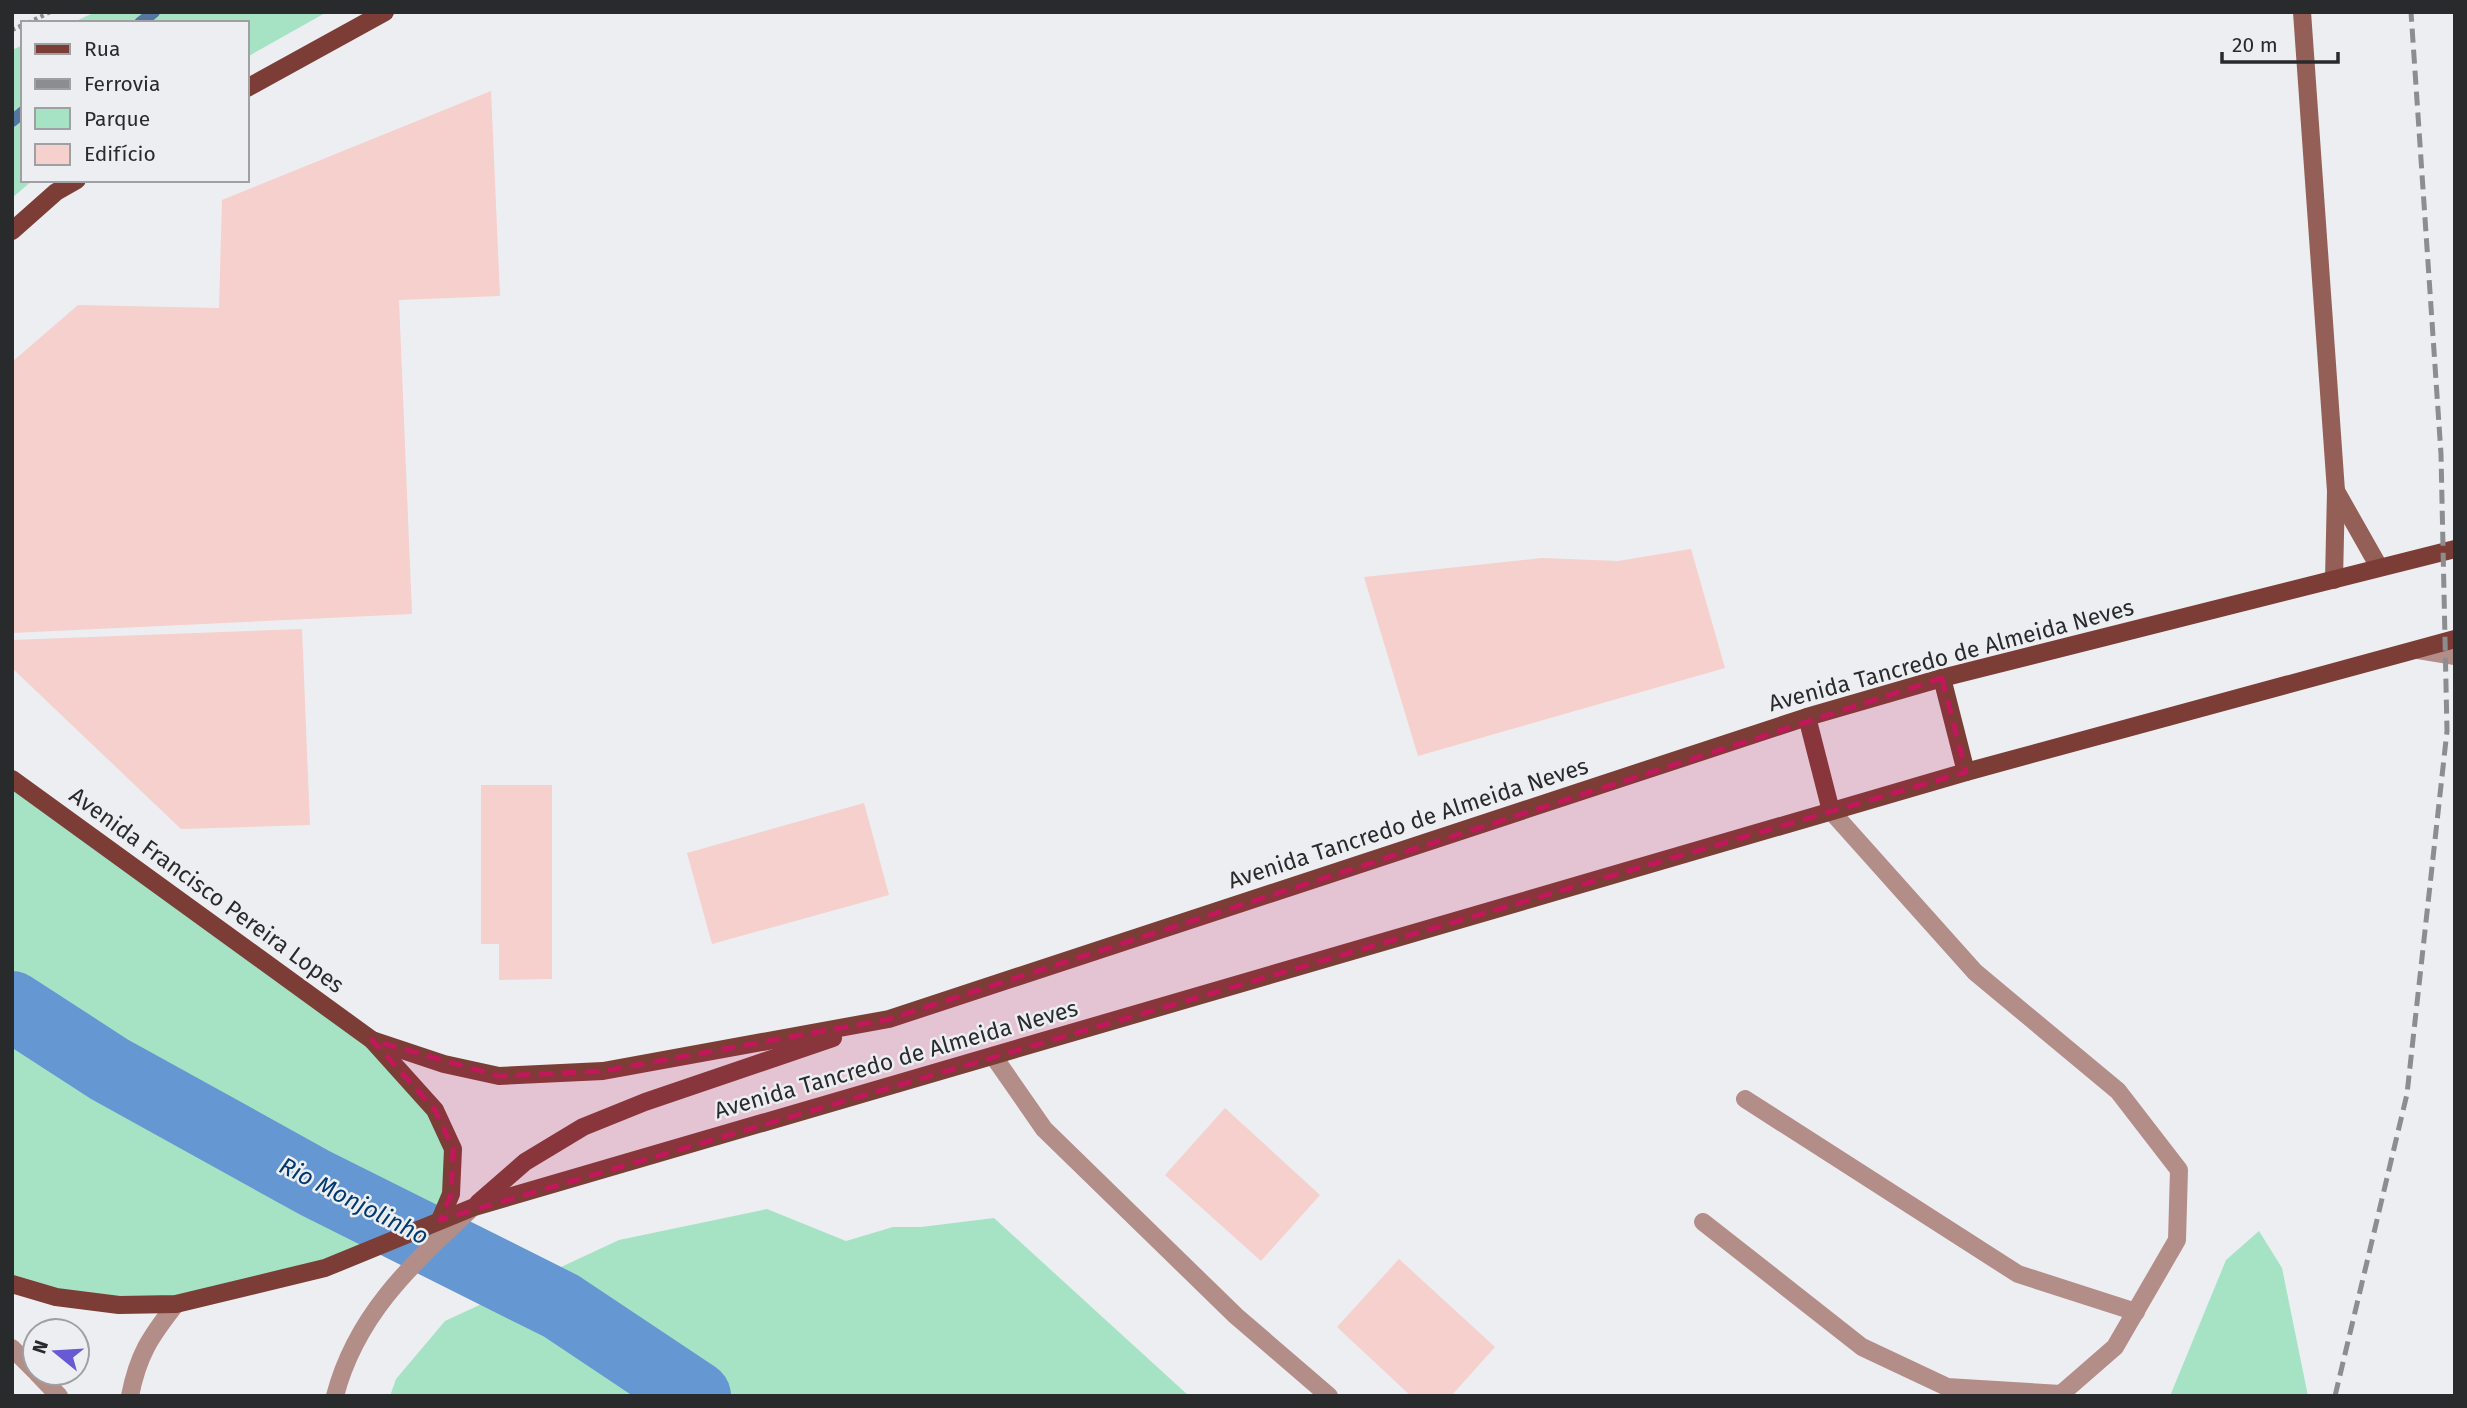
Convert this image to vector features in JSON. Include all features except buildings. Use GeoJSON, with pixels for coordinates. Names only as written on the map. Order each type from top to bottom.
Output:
{"type":"FeatureCollection","features":[{"type":"Feature","properties":{"kind":"main road"},"geometry":{"type":"LineString","coordinates":[[248,87],[385,12]]}},
{"type":"Feature","properties":{"kind":"main road"},"geometry":{"type":"LineString","coordinates":[[12,231],[56,192],[74,182]]}},
{"type":"Feature","properties":{"kind":"main road","name":"Avenida Tancredo de Almeida Neves"},"geometry":{"type":"LineString","coordinates":[[372,1040],[444,1064],[499,1076],[603,1071],[889,1019],[1807,717],[1942,678],[2455,549]]}},
{"type":"Feature","properties":{"kind":"main road","name":"Avenida Tancredo de Almeida Neves"},"geometry":{"type":"LineString","coordinates":[[447,1223],[474,1207],[1831,811],[2455,639]]}},
{"type":"Feature","properties":{"kind":"main road"},"geometry":{"type":"LineString","coordinates":[[1942,678],[1966,772]]}},
{"type":"Feature","properties":{"kind":"main road"},"geometry":{"type":"LineString","coordinates":[[1807,717],[1831,811]]}},
{"type":"Feature","properties":{"kind":"main road","name":"Avenida Francisco Pereira Lopes"},"geometry":{"type":"LineString","coordinates":[[12,779],[372,1040]]}},
{"type":"Feature","properties":{"kind":"main road"},"geometry":{"type":"LineString","coordinates":[[474,1207],[525,1162],[583,1127],[645,1102],[889,1019]]}},
{"type":"Feature","properties":{"kind":"main road"},"geometry":{"type":"LineString","coordinates":[[12,1284],[56,1297],[119,1305],[176,1304],[325,1268],[447,1223],[453,1149],[435,1110],[372,1040]]}},
{"type":"Feature","properties":{"kind":"street"},"geometry":{"type":"LineString","coordinates":[[2302,12],[2336,491],[2334,580]]}},
{"type":"Feature","properties":{"kind":"street"},"geometry":{"type":"LineString","coordinates":[[2336,491],[2379,566]]}},
{"type":"Feature","properties":{"kind":"street","name":"Avenida Tancredo de Almeida Neves"},"geometry":{"type":"LineString","coordinates":[[2418,650],[2455,656]]}},
{"type":"Feature","properties":{"kind":"street"},"geometry":{"type":"LineString","coordinates":[[1703,1222],[1862,1347],[1947,1387],[2061,1394],[2115,1347],[2177,1240],[2179,1170],[2118,1091],[1975,972],[1831,811]]}},
{"type":"Feature","properties":{"kind":"street"},"geometry":{"type":"LineString","coordinates":[[994,1057],[1044,1129],[1236,1316],[1329,1396]]}},
{"type":"Feature","properties":{"kind":"street"},"geometry":{"type":"LineString","coordinates":[[1745,1099],[2018,1274],[2136,1312]]}},
{"type":"Feature","properties":{"kind":"street"},"geometry":{"type":"LineString","coordinates":[[335,1396],[353,1343],[388,1291],[447,1223]]}},
{"type":"Feature","properties":{"kind":"street"},"geometry":{"type":"LineString","coordinates":[[130,1396],[137,1363],[148,1339],[176,1304]]}},
{"type":"Feature","properties":{"kind":"path"},"geometry":{"type":"LineString","coordinates":[[32,21],[50,12]]}},
{"type":"Feature","properties":{"kind":"highlighted area"},"geometry":{"type":"Polygon","coordinates":[[[1942,678],[1966,772],[440,1220],[451,1194],[453,1149],[435,1110],[372,1040],[499,1076],[603,1071],[889,1019],[1942,678]]]}},
{"type":"Feature","properties":{"kind":"green space"},"geometry":{"type":"Polygon","coordinates":[[[95,12],[327,12],[248,56],[248,21],[76,21],[95,12]]]}},
{"type":"Feature","properties":{"kind":"green space"},"geometry":{"type":"Polygon","coordinates":[[[21,46],[21,182],[31,182],[12,198],[12,50],[21,46]]]}},
{"type":"Feature","properties":{"kind":"green space"},"geometry":{"type":"Polygon","coordinates":[[[12,779],[372,1040],[435,1110],[453,1149],[440,1220],[325,1268],[176,1304],[12,1284],[12,779]]]}},
{"type":"Feature","properties":{"kind":"green space"},"geometry":{"type":"Polygon","coordinates":[[[767,1209],[846,1241],[893,1227],[921,1227],[994,1218],[1189,1396],[390,1396],[396,1379],[445,1321],[619,1240],[767,1209]]]}},
{"type":"Feature","properties":{"kind":"green space"},"geometry":{"type":"Polygon","coordinates":[[[2259,1231],[2282,1268],[2308,1396],[2170,1396],[2226,1260],[2259,1231]]]}},
{"type":"Feature","properties":{"kind":"waterway"},"geometry":{"type":"LineString","coordinates":[[143,21],[154,12]]}},
{"type":"Feature","properties":{"kind":"waterway"},"geometry":{"type":"LineString","coordinates":[[12,121],[21,114]]}},
{"type":"Feature","properties":{"kind":"waterway","name":"Rio Monjolinho"},"geometry":{"type":"LineString","coordinates":[[12,1006],[109,1069],[315,1183],[561,1306],[696,1396]]}},
{"type":"Feature","properties":{"kind":"railway"},"geometry":{"type":"LineString","coordinates":[[2335,1396],[2407,1094],[2447,731],[2441,454],[2411,12]]}}]}
